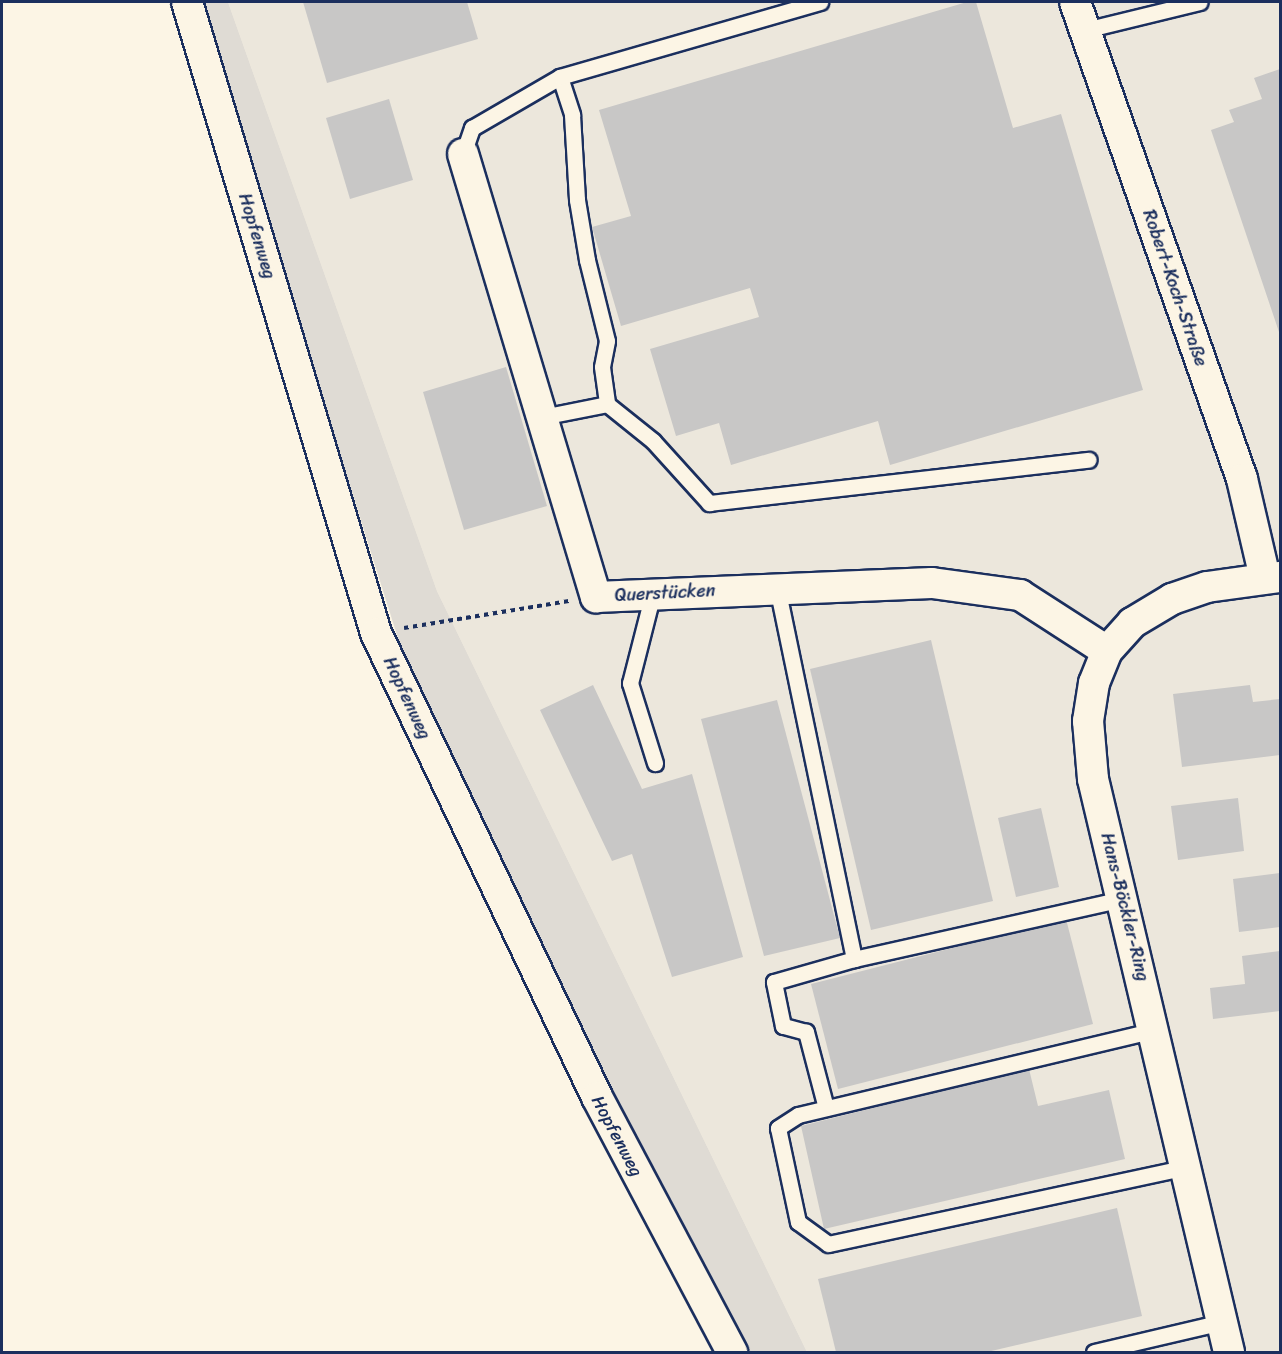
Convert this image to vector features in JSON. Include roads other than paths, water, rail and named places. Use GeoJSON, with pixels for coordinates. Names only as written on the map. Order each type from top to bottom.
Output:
{"type":"FeatureCollection","features":[{"type":"Feature","properties":{"kind":"street","name":"Hopfenweg"},"geometry":{"type":"LineString","coordinates":[[187,2],[376,633],[597,1097],[732,1353]]}},
{"type":"Feature","properties":{"kind":"street","name":"Robert-Koch-Straße"},"geometry":{"type":"LineString","coordinates":[[1075,2],[1242,479],[1273,577]]}},
{"type":"Feature","properties":{"kind":"street","name":"Querstücken"},"geometry":{"type":"LineString","coordinates":[[463,154],[596,597],[932,583],[1020,595],[1107,651]]}},
{"type":"Feature","properties":{"kind":"street","name":"Hans-Böckler-Ring"},"geometry":{"type":"LineString","coordinates":[[1229,1353],[1155,1030],[1093,779],[1089,721],[1094,683],[1107,651],[1132,623],[1172,599],[1206,587],[1273,577]]}},
{"type":"Feature","properties":{"kind":"lane"},"geometry":{"type":"LineString","coordinates":[[463,154],[472,128],[560,76],[820,2]]}},
{"type":"Feature","properties":{"kind":"lane"},"geometry":{"type":"LineString","coordinates":[[1085,30],[1200,2]]}},
{"type":"Feature","properties":{"kind":"lane"},"geometry":{"type":"LineString","coordinates":[[560,76],[572,115],[577,200],[587,260],[607,341],[602,367],[607,404],[653,441],[709,503],[1089,460]]}},
{"type":"Feature","properties":{"kind":"lane"},"geometry":{"type":"LineString","coordinates":[[542,417],[607,404]]}},
{"type":"Feature","properties":{"kind":"lane"},"geometry":{"type":"LineString","coordinates":[[777,588],[854,959]]}},
{"type":"Feature","properties":{"kind":"lane"},"geometry":{"type":"LineString","coordinates":[[653,594],[630,682],[655,763]]}},
{"type":"Feature","properties":{"kind":"lane"},"geometry":{"type":"LineString","coordinates":[[826,1108],[806,1032],[783,1026],[774,982],[854,959],[1123,899]]}},
{"type":"Feature","properties":{"kind":"lane"},"geometry":{"type":"LineString","coordinates":[[1155,1030],[798,1115],[778,1128],[798,1222],[828,1244],[1187,1167]]}},
{"type":"Feature","properties":{"kind":"lane"},"geometry":{"type":"LineString","coordinates":[[1094,1353],[1222,1322]]}}]}
